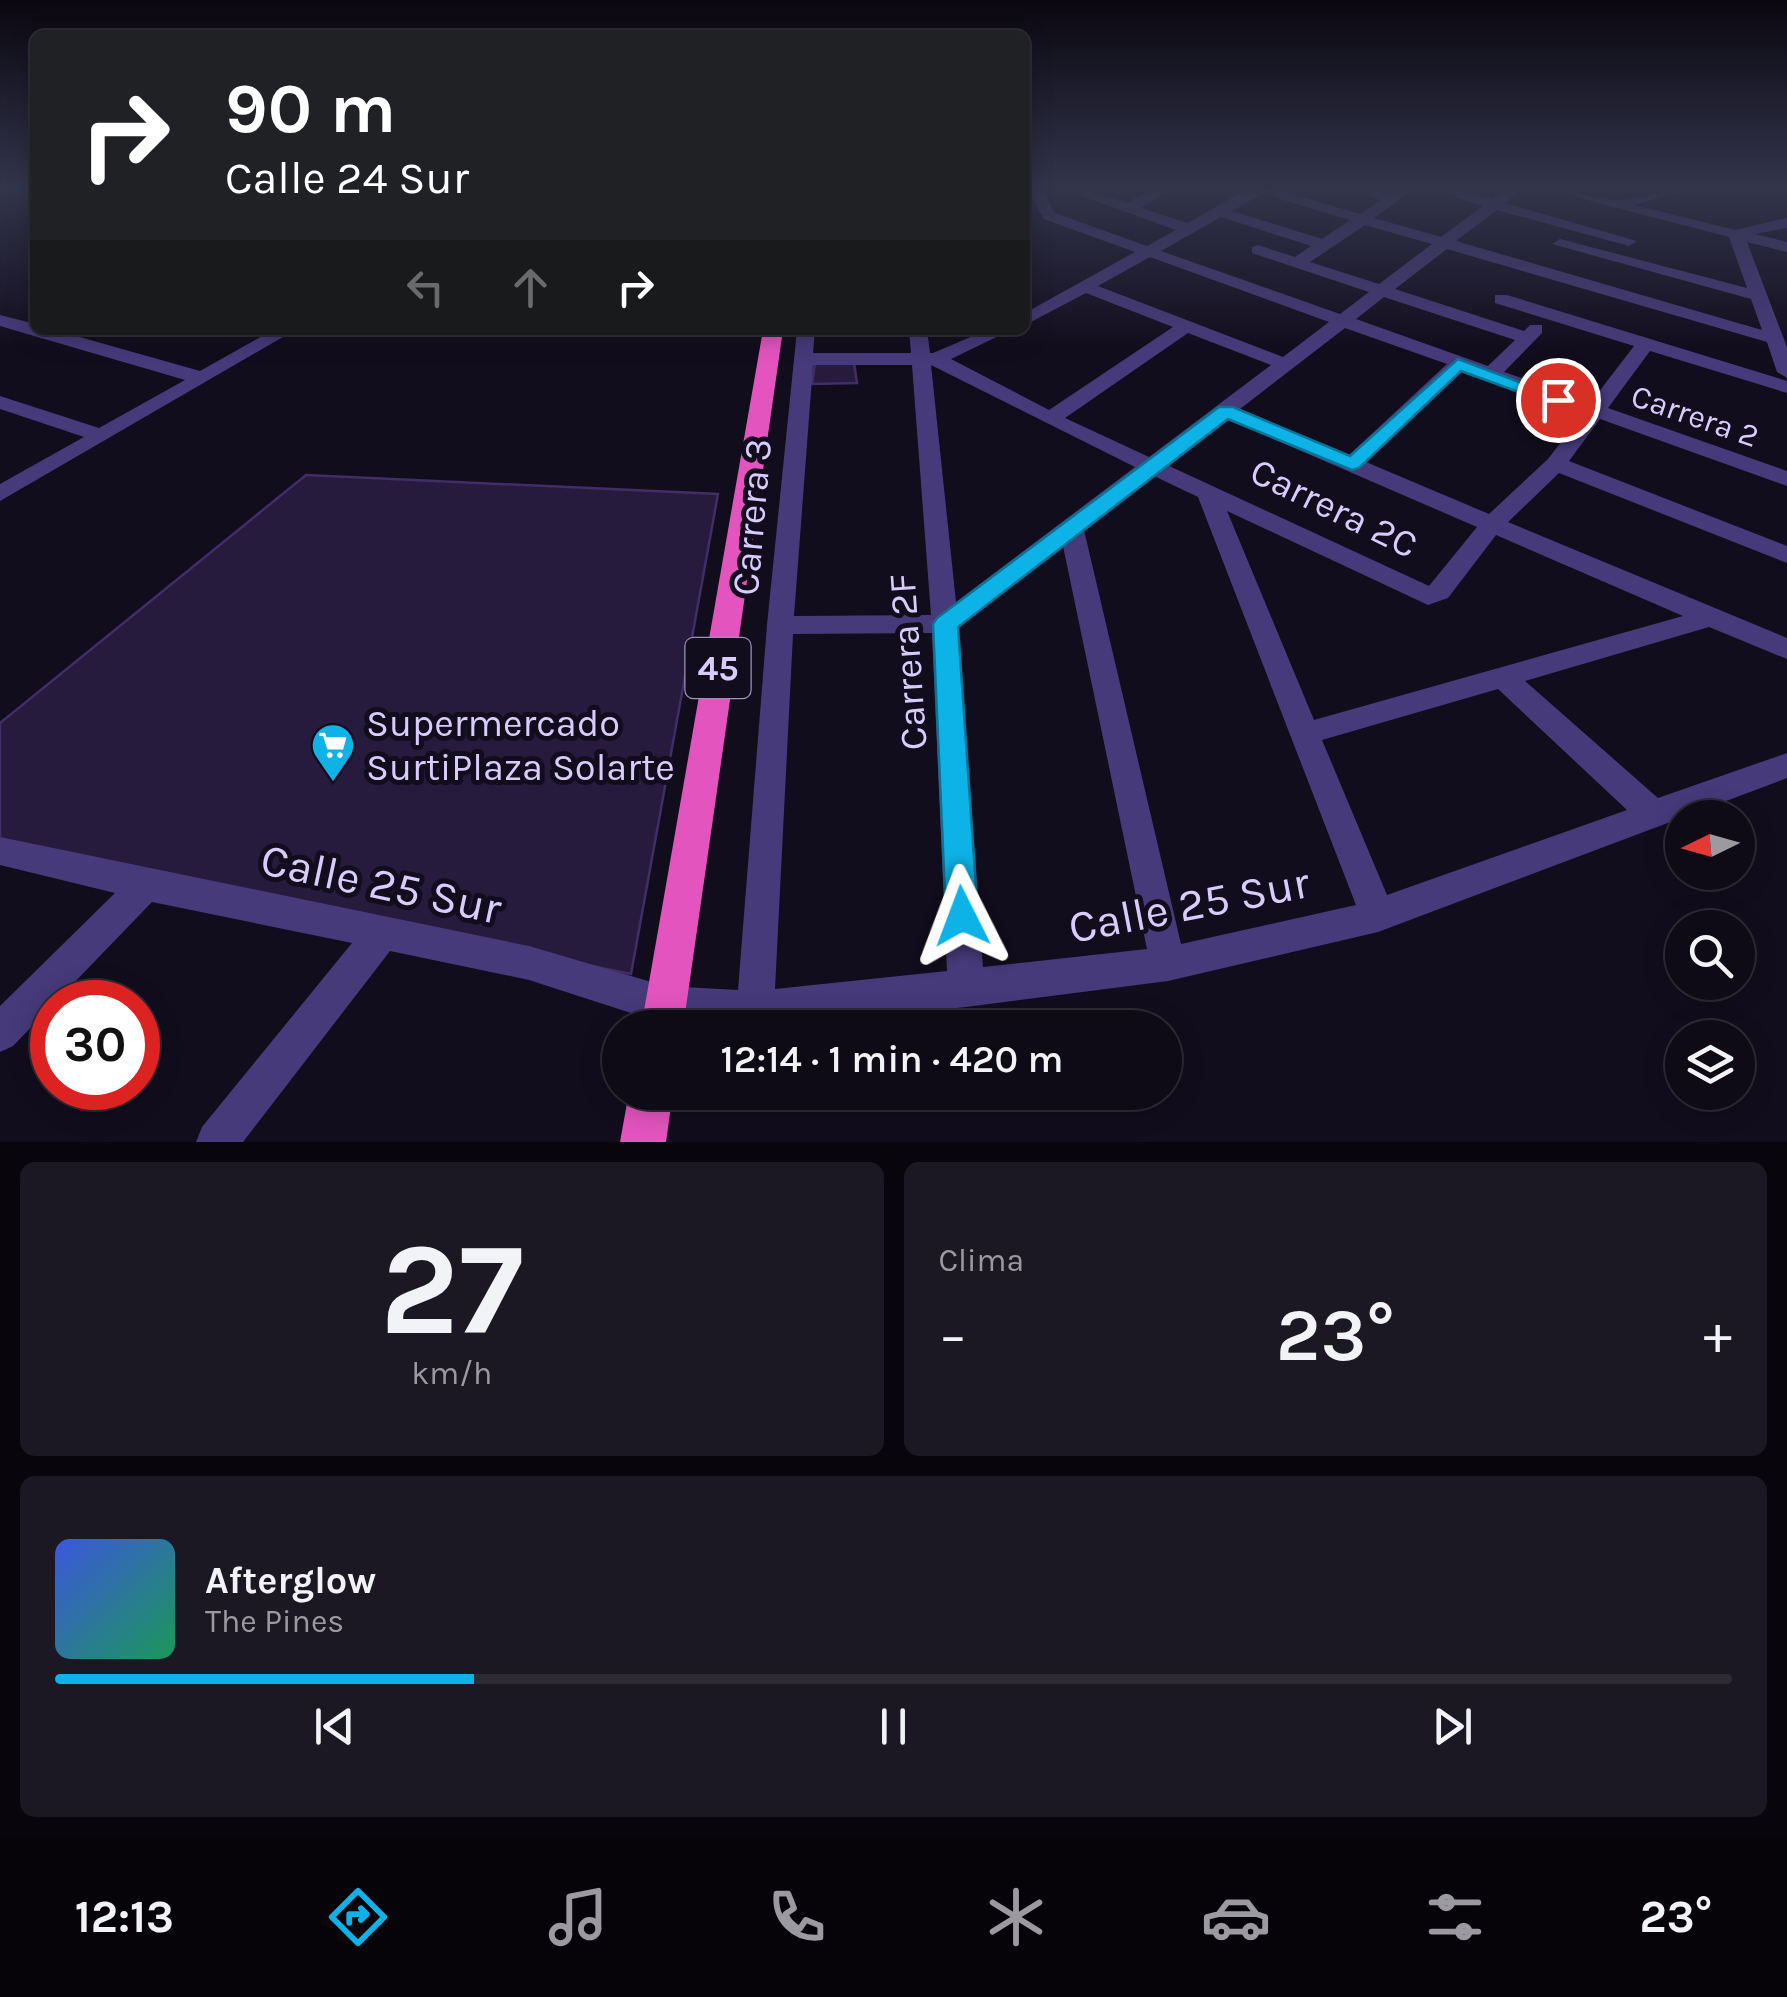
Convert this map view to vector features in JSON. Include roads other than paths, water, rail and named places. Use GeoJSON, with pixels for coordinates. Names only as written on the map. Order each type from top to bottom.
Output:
{"type":"FeatureCollection","features":[{"type":"Feature","properties":{"kind":"highway","name":"45"},"geometry":{"type":"LineString","coordinates":[[665,1010],[771,335]]}},
{"type":"Feature","properties":{"kind":"highway"},"geometry":{"type":"LineString","coordinates":[[643,1142],[648,1110]]}},
{"type":"Feature","properties":{"kind":"street","name":"Carrera 2"},"geometry":{"type":"LineString","coordinates":[[1118,241],[1787,480]]}},
{"type":"Feature","properties":{"kind":"street"},"geometry":{"type":"LineString","coordinates":[[1030,317],[1167,241]]}},
{"type":"Feature","properties":{"kind":"street"},"geometry":{"type":"LineString","coordinates":[[1216,277],[1272,241]]}},
{"type":"Feature","properties":{"kind":"street"},"geometry":{"type":"LineString","coordinates":[[1312,241],[1324,245]]}},
{"type":"Feature","properties":{"kind":"street"},"geometry":{"type":"LineString","coordinates":[[1297,263],[1329,241]]}},
{"type":"Feature","properties":{"kind":"street"},"geometry":{"type":"LineString","coordinates":[[1440,241],[1775,338]]}},
{"type":"Feature","properties":{"kind":"street"},"geometry":{"type":"LineString","coordinates":[[1476,322],[1563,241]]}},
{"type":"Feature","properties":{"kind":"street"},"geometry":{"type":"LineString","coordinates":[[1612,258],[1628,241]]}},
{"type":"Feature","properties":{"kind":"street"},"geometry":{"type":"LineString","coordinates":[[1739,241],[1787,372]]}},
{"type":"Feature","properties":{"kind":"street"},"geometry":{"type":"LineString","coordinates":[[780,624],[945,624],[1446,243]]}},
{"type":"Feature","properties":{"kind":"street"},"geometry":{"type":"LineString","coordinates":[[1560,244],[1759,296]]}},
{"type":"Feature","properties":{"kind":"street"},"geometry":{"type":"LineString","coordinates":[[1258,250],[1527,338]]}},
{"type":"Feature","properties":{"kind":"street"},"geometry":{"type":"LineString","coordinates":[[1085,287],[1287,365]]}},
{"type":"Feature","properties":{"kind":"street"},"geometry":{"type":"LineString","coordinates":[[1502,298],[1787,387]]}},
{"type":"Feature","properties":{"kind":"street"},"geometry":{"type":"LineString","coordinates":[[1490,375],[1550,314]]}},
{"type":"Feature","properties":{"kind":"street"},"geometry":{"type":"LineString","coordinates":[[5,325],[30,318]]}},
{"type":"Feature","properties":{"kind":"street"},"geometry":{"type":"LineString","coordinates":[[5,325],[30,332]]}},
{"type":"Feature","properties":{"kind":"street"},"geometry":{"type":"LineString","coordinates":[[1050,418],[1187,326]]}},
{"type":"Feature","properties":{"kind":"street"},"geometry":{"type":"LineString","coordinates":[[42,335],[200,378]]}},
{"type":"Feature","properties":{"kind":"street"},"geometry":{"type":"LineString","coordinates":[[0,494],[277,335]]}},
{"type":"Feature","properties":{"kind":"street","name":"Carrera 3"},"geometry":{"type":"LineString","coordinates":[[756,1010],[780,624],[806,335]]}},
{"type":"Feature","properties":{"kind":"street","name":"Carrera 2F"},"geometry":{"type":"LineString","coordinates":[[920,335],[928,359],[966,989]]}},
{"type":"Feature","properties":{"kind":"street"},"geometry":{"type":"LineString","coordinates":[[928,359],[989,335]]}},
{"type":"Feature","properties":{"kind":"street"},"geometry":{"type":"LineString","coordinates":[[1492,524],[1556,464],[1646,343]]}},
{"type":"Feature","properties":{"kind":"street","name":"Carrera 2C"},"geometry":{"type":"LineString","coordinates":[[804,359],[928,359],[1418,594],[1439,592],[1492,524]]}},
{"type":"Feature","properties":{"kind":"street"},"geometry":{"type":"LineString","coordinates":[[1352,464],[1458,364]]}},
{"type":"Feature","properties":{"kind":"street"},"geometry":{"type":"LineString","coordinates":[[0,402],[101,436]]}},
{"type":"Feature","properties":{"kind":"street"},"geometry":{"type":"LineString","coordinates":[[1226,411],[1787,649]]}},
{"type":"Feature","properties":{"kind":"street"},"geometry":{"type":"LineString","coordinates":[[1556,464],[1787,555]]}},
{"type":"Feature","properties":{"kind":"street"},"geometry":{"type":"LineString","coordinates":[[1207,490],[1378,916]]}},
{"type":"Feature","properties":{"kind":"street"},"geometry":{"type":"LineString","coordinates":[[1072,530],[1168,964]]}},
{"type":"Feature","properties":{"kind":"street"},"geometry":{"type":"LineString","coordinates":[[1304,734],[1711,617]]}},
{"type":"Feature","properties":{"kind":"street"},"geometry":{"type":"LineString","coordinates":[[1503,677],[1654,815]]}},
{"type":"Feature","properties":{"kind":"street","name":"Calle 25 Sur"},"geometry":{"type":"LineString","coordinates":[[756,1010],[1168,964],[1378,916],[1787,765]]}},
{"type":"Feature","properties":{"kind":"street","name":"Calle 25 Sur"},"geometry":{"type":"LineString","coordinates":[[0,850],[146,885],[528,963],[649,1010]]}},
{"type":"Feature","properties":{"kind":"street"},"geometry":{"type":"LineString","coordinates":[[0,1033],[146,885]]}},
{"type":"Feature","properties":{"kind":"street"},"geometry":{"type":"LineString","coordinates":[[217,1142],[384,933]]}},
{"type":"Feature","properties":{"kind":"place","name":"Supermercado SurtiPlaza Solarte"},"geometry":{"type":"Point","coordinates":[333,783]}}]}
